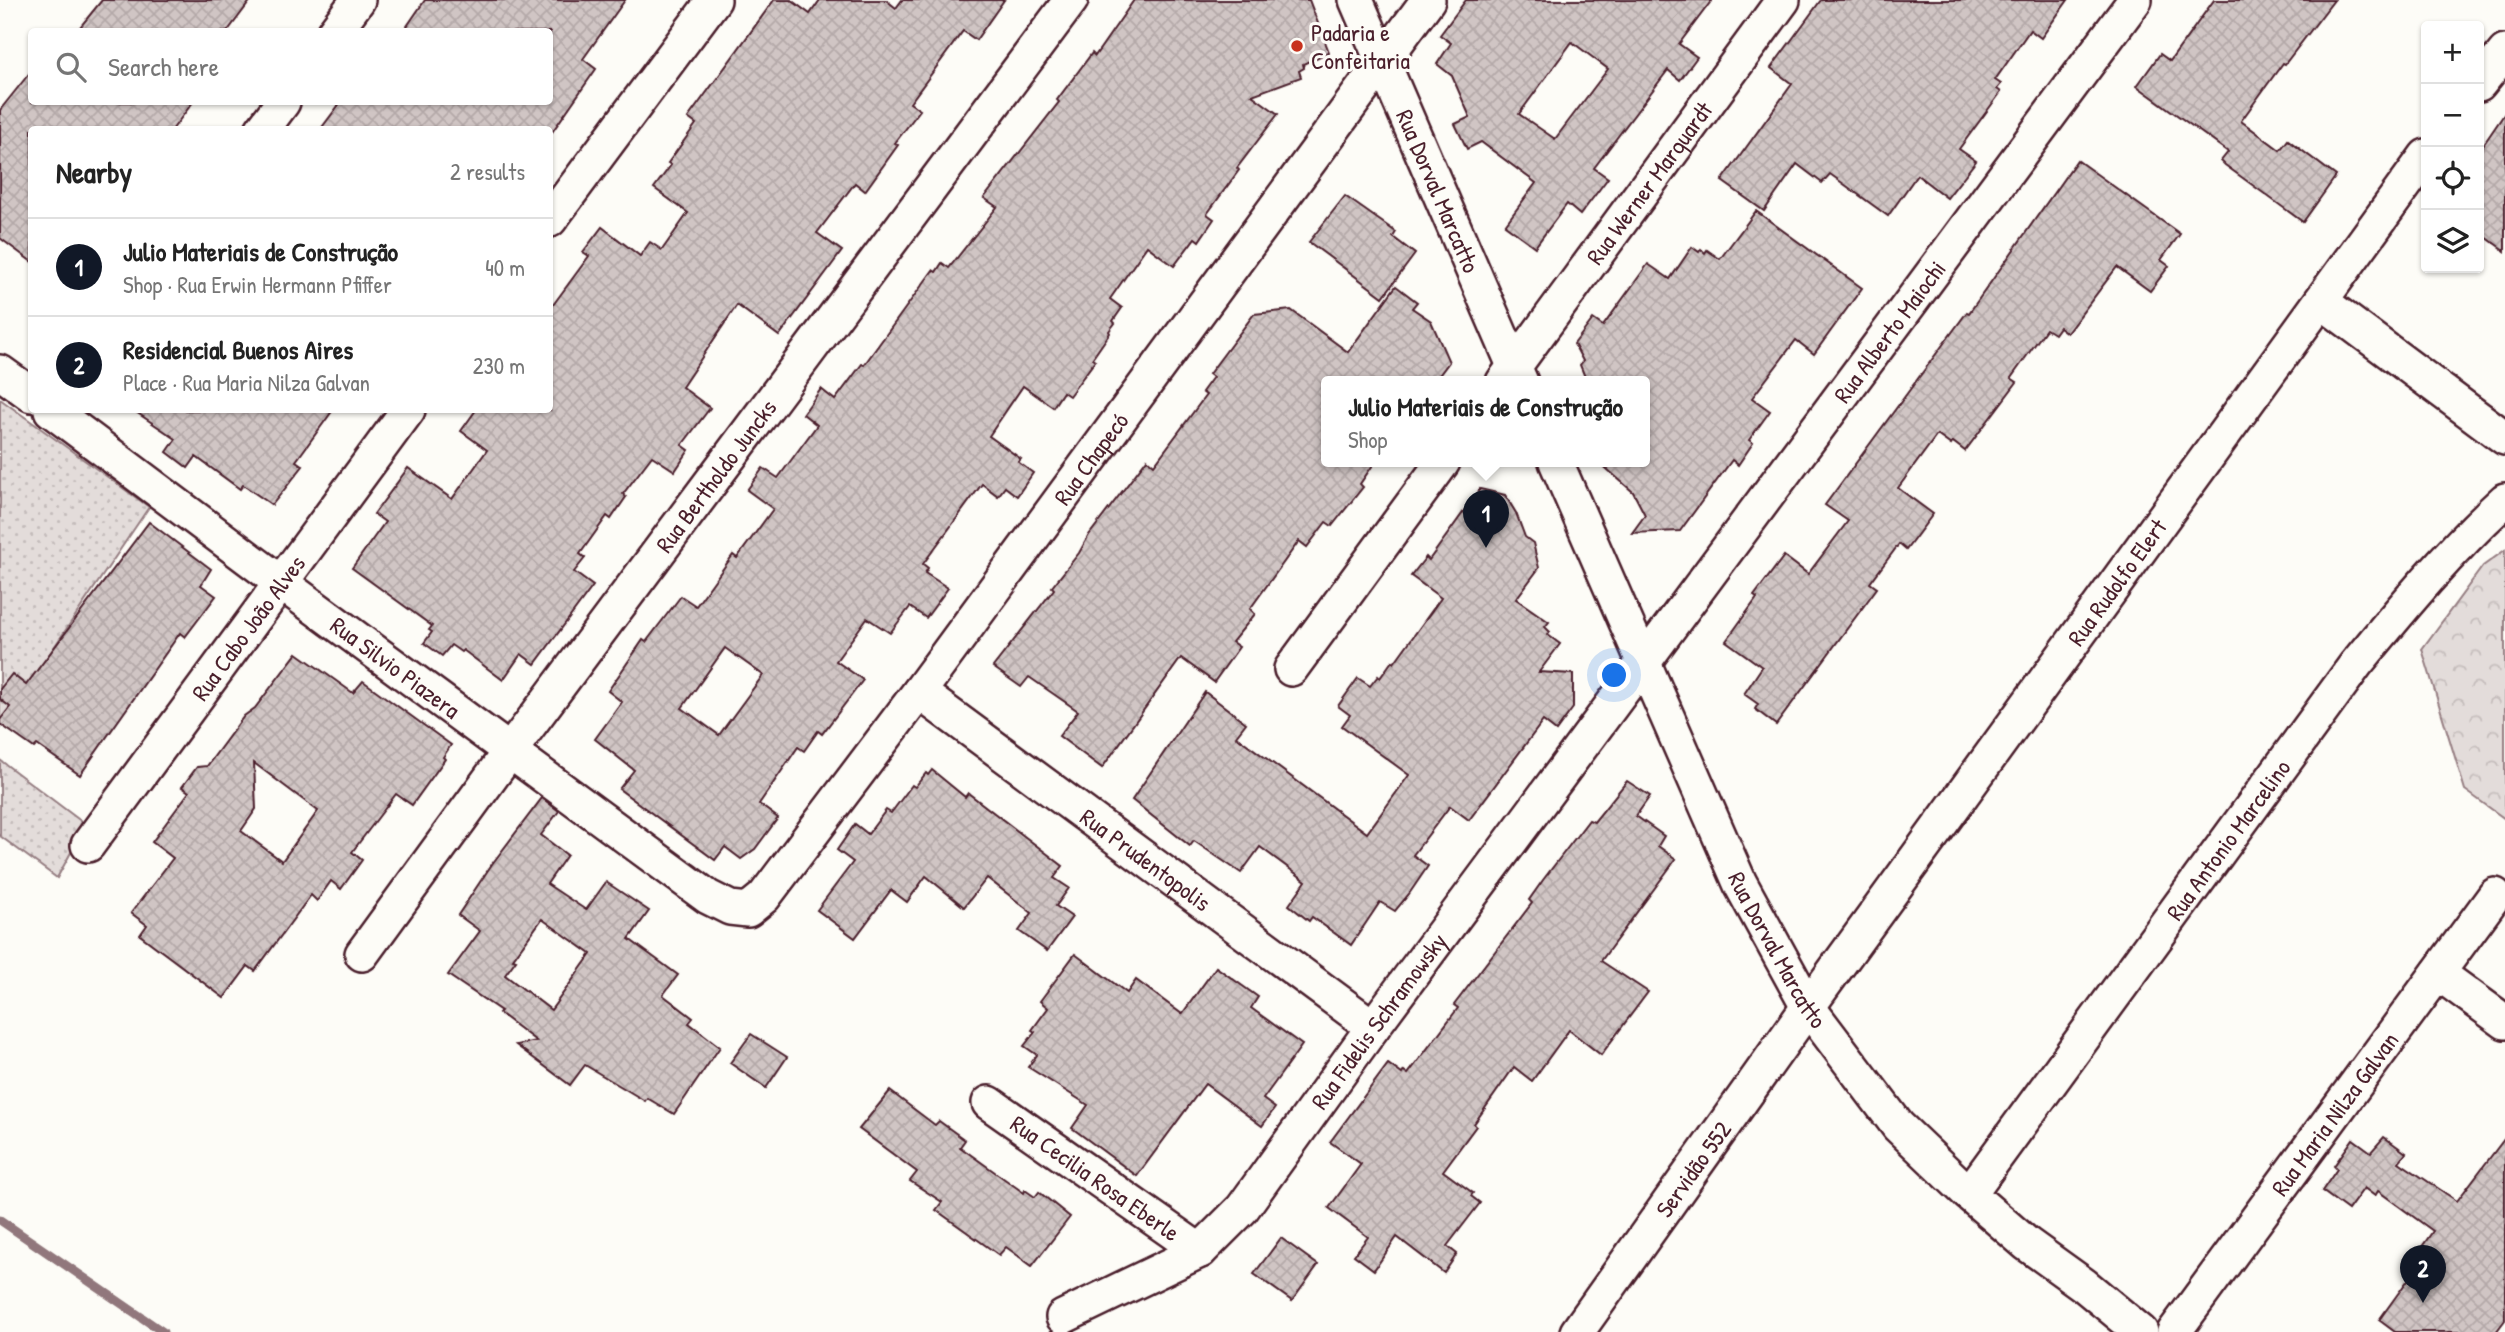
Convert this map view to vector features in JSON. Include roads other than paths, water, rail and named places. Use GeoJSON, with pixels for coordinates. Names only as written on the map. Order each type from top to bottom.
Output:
{"type":"FeatureCollection","features":[{"type":"Feature","properties":{"kind":"street"},"geometry":{"type":"LineString","coordinates":[[337,28],[358,0]]}},
{"type":"Feature","properties":{"kind":"street"},"geometry":{"type":"LineString","coordinates":[[553,216],[713,0]]}},
{"type":"Feature","properties":{"kind":"street","name":"Rua Bertholdo Juncks"},"geometry":{"type":"LineString","coordinates":[[362,954],[510,751],[1071,0]]}},
{"type":"Feature","properties":{"kind":"street","name":"Rua Dorval Marcatto"},"geometry":{"type":"LineString","coordinates":[[1356,0],[1513,376]]}},
{"type":"Feature","properties":{"kind":"street","name":"Rua Chapecó"},"geometry":{"type":"LineString","coordinates":[[748,910],[764,897],[919,692],[1427,0]]}},
{"type":"Feature","properties":{"kind":"street","name":"Rua Werner Marquardt"},"geometry":{"type":"LineString","coordinates":[[1514,376],[1783,0]]}},
{"type":"Feature","properties":{"kind":"street","name":"Rua Alberto Maiochi"},"geometry":{"type":"LineString","coordinates":[[1643,663],[2135,0]]}},
{"type":"Feature","properties":{"kind":"street"},"geometry":{"type":"LineString","coordinates":[[2489,85],[2505,52]]}},
{"type":"Feature","properties":{"kind":"street"},"geometry":{"type":"LineString","coordinates":[[265,126],[281,105]]}},
{"type":"Feature","properties":{"kind":"street","name":"Rua Rudolfo Elert"},"geometry":{"type":"LineString","coordinates":[[1808,1007],[2421,163]]}},
{"type":"Feature","properties":{"kind":"street"},"geometry":{"type":"LineString","coordinates":[[2321,301],[2505,438]]}},
{"type":"Feature","properties":{"kind":"street","name":"Rua Silvio Piazera"},"geometry":{"type":"LineString","coordinates":[[0,372],[28,392]]}},
{"type":"Feature","properties":{"kind":"street","name":"Rua Silvio Piazera"},"geometry":{"type":"LineString","coordinates":[[57,413],[280,582],[708,897],[730,908],[748,910]]}},
{"type":"Feature","properties":{"kind":"street","name":"Rua Cabo João Alves"},"geometry":{"type":"LineString","coordinates":[[88,845],[406,413]]}},
{"type":"Feature","properties":{"kind":"street"},"geometry":{"type":"LineString","coordinates":[[1291,669],[1439,467]]}},
{"type":"Feature","properties":{"kind":"street","name":"Rua Dorval Marcatto"},"geometry":{"type":"LineString","coordinates":[[1558,467],[1740,883],[1808,1007],[1898,1126],[1969,1194],[2027,1244],[2084,1285],[2141,1332]]}},
{"type":"Feature","properties":{"kind":"street","name":"Rua Antonio Marcelino"},"geometry":{"type":"LineString","coordinates":[[1969,1194],[2356,664],[2406,602],[2472,530],[2505,500]]}},
{"type":"Feature","properties":{"kind":"street","name":"Rua Fidelis Schramowsky"},"geometry":{"type":"LineString","coordinates":[[1063,1317],[1200,1251],[1242,1209],[1373,1027],[1643,663]]}},
{"type":"Feature","properties":{"kind":"street","name":"Rua Prudentopolis"},"geometry":{"type":"LineString","coordinates":[[919,692],[1373,1027]]}},
{"type":"Feature","properties":{"kind":"street","name":"Rua Maria Nilza Galvan"},"geometry":{"type":"LineString","coordinates":[[2174,1332],[2494,895]]}},
{"type":"Feature","properties":{"kind":"street"},"geometry":{"type":"LineString","coordinates":[[2438,973],[2505,1022]]}},
{"type":"Feature","properties":{"kind":"street","name":"Servidão 552"},"geometry":{"type":"LineString","coordinates":[[1577,1332],[1808,1007]]}},
{"type":"Feature","properties":{"kind":"street","name":"Rua Cecilia Rosa Eberle"},"geometry":{"type":"LineString","coordinates":[[989,1103],[1200,1251]]}},
{"type":"Feature","properties":{"kind":"waterway"},"geometry":{"type":"LineString","coordinates":[[0,1220],[163,1332]]}},
{"type":"Feature","properties":{"kind":"place","name":"Padaria e Confeitaria"},"geometry":{"type":"Point","coordinates":[1297,46]}},
{"type":"Feature","properties":{"kind":"place","name":"Julio Materiais de Construção"},"geometry":{"type":"Point","coordinates":[1486,548]}},
{"type":"Feature","properties":{"kind":"place","name":"Residencial Buenos Aires"},"geometry":{"type":"Point","coordinates":[2423,1303]}}]}
